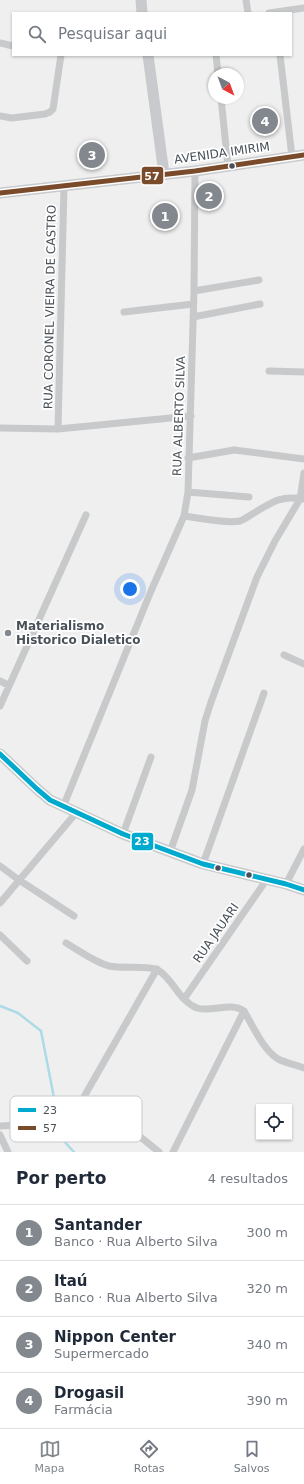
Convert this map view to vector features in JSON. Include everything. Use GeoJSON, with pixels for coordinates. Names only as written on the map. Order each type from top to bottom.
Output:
{"type":"FeatureCollection","features":[{"type":"Feature","properties":{"kind":"street"},"geometry":{"type":"LineString","coordinates":[[141,0],[142,12]]}},
{"type":"Feature","properties":{"kind":"street"},"geometry":{"type":"LineString","coordinates":[[246,0],[248,12]]}},
{"type":"Feature","properties":{"kind":"street"},"geometry":{"type":"LineString","coordinates":[[279,12],[304,8]]}},
{"type":"Feature","properties":{"kind":"street"},"geometry":{"type":"LineString","coordinates":[[0,44],[12,46]]}},
{"type":"Feature","properties":{"kind":"street"},"geometry":{"type":"LineString","coordinates":[[0,116],[12,118],[50,112],[53,109],[61,56]]}},
{"type":"Feature","properties":{"kind":"street"},"geometry":{"type":"LineString","coordinates":[[148,56],[164,174]]}},
{"type":"Feature","properties":{"kind":"street"},"geometry":{"type":"LineString","coordinates":[[216,56],[217,68]]}},
{"type":"Feature","properties":{"kind":"street"},"geometry":{"type":"LineString","coordinates":[[280,56],[292,157]]}},
{"type":"Feature","properties":{"kind":"street"},"geometry":{"type":"LineString","coordinates":[[222,104],[228,166]]}},
{"type":"Feature","properties":{"kind":"street","name":"AVENIDA IMIRIM"},"geometry":{"type":"LineString","coordinates":[[0,194],[195,171],[304,155]]}},
{"type":"Feature","properties":{"kind":"street","name":"RUA ALBERTO SILVA"},"geometry":{"type":"LineString","coordinates":[[63,807],[151,591],[184,516],[188,492],[188,458],[191,416],[195,171]]}},
{"type":"Feature","properties":{"kind":"street","name":"RUA CORONEL VIEIRA DE CASTRO"},"geometry":{"type":"LineString","coordinates":[[58,429],[64,186]]}},
{"type":"Feature","properties":{"kind":"street"},"geometry":{"type":"LineString","coordinates":[[194,291],[259,280]]}},
{"type":"Feature","properties":{"kind":"street"},"geometry":{"type":"LineString","coordinates":[[124,312],[193,304]]}},
{"type":"Feature","properties":{"kind":"street"},"geometry":{"type":"LineString","coordinates":[[193,317],[260,304]]}},
{"type":"Feature","properties":{"kind":"street"},"geometry":{"type":"LineString","coordinates":[[269,371],[304,372]]}},
{"type":"Feature","properties":{"kind":"street"},"geometry":{"type":"LineString","coordinates":[[0,428],[58,429],[191,416]]}},
{"type":"Feature","properties":{"kind":"street"},"geometry":{"type":"LineString","coordinates":[[188,458],[234,450],[304,459]]}},
{"type":"Feature","properties":{"kind":"street"},"geometry":{"type":"LineString","coordinates":[[170,852],[192,790],[205,721],[234,637],[257,577],[274,541],[302,499],[304,473]]}},
{"type":"Feature","properties":{"kind":"street"},"geometry":{"type":"LineString","coordinates":[[188,492],[249,498]]}},
{"type":"Feature","properties":{"kind":"street"},"geometry":{"type":"LineString","coordinates":[[184,516],[211,520],[239,521],[281,498],[302,499]]}},
{"type":"Feature","properties":{"kind":"street"},"geometry":{"type":"LineString","coordinates":[[0,706],[86,516]]}},
{"type":"Feature","properties":{"kind":"street"},"geometry":{"type":"LineString","coordinates":[[284,655],[304,664]]}},
{"type":"Feature","properties":{"kind":"street"},"geometry":{"type":"LineString","coordinates":[[0,681],[8,686]]}},
{"type":"Feature","properties":{"kind":"street"},"geometry":{"type":"LineString","coordinates":[[203,864],[264,693]]}},
{"type":"Feature","properties":{"kind":"street"},"geometry":{"type":"LineString","coordinates":[[0,754],[50,800],[76,813],[123,834],[203,864],[267,879],[304,890]]}},
{"type":"Feature","properties":{"kind":"street"},"geometry":{"type":"LineString","coordinates":[[123,834],[151,757]]}},
{"type":"Feature","properties":{"kind":"street"},"geometry":{"type":"LineString","coordinates":[[0,903],[76,813]]}},
{"type":"Feature","properties":{"kind":"street"},"geometry":{"type":"LineString","coordinates":[[286,884],[304,849]]}},
{"type":"Feature","properties":{"kind":"street"},"geometry":{"type":"LineString","coordinates":[[0,866],[74,916]]}},
{"type":"Feature","properties":{"kind":"street","name":"RUA JAUARI"},"geometry":{"type":"LineString","coordinates":[[184,999],[267,879]]}},
{"type":"Feature","properties":{"kind":"street"},"geometry":{"type":"LineString","coordinates":[[0,935],[27,961]]}},
{"type":"Feature","properties":{"kind":"street"},"geometry":{"type":"LineString","coordinates":[[66,943],[109,966],[120,968],[157,969],[184,999],[195,1007],[203,1009],[240,1008],[244,1011],[267,1050],[280,1060],[302,1068],[304,1060]]}},
{"type":"Feature","properties":{"kind":"street"},"geometry":{"type":"LineString","coordinates":[[84,1096],[157,969]]}},
{"type":"Feature","properties":{"kind":"street"},"geometry":{"type":"LineString","coordinates":[[173,1152],[244,1011]]}},
{"type":"Feature","properties":{"kind":"street"},"geometry":{"type":"LineString","coordinates":[[0,1126],[10,1126]]}},
{"type":"Feature","properties":{"kind":"street"},"geometry":{"type":"LineString","coordinates":[[0,1135],[8,1152]]}},
{"type":"Feature","properties":{"kind":"street"},"geometry":{"type":"LineString","coordinates":[[142,1138],[159,1152]]}},
{"type":"Feature","properties":{"kind":"waterway"},"geometry":{"type":"LineString","coordinates":[[0,1006],[18,1013],[41,1031],[54,1096]]}},
{"type":"Feature","properties":{"kind":"waterway"},"geometry":{"type":"LineString","coordinates":[[65,1142],[74,1152]]}},
{"type":"Feature","properties":{"kind":"transit line","name":"57"},"geometry":{"type":"LineString","coordinates":[[0,193],[195,171],[304,155]]}},
{"type":"Feature","properties":{"kind":"transit line","name":"23"},"geometry":{"type":"LineString","coordinates":[[0,754],[50,800],[123,834],[203,864],[286,884],[304,890]]}},
{"type":"Feature","properties":{"kind":"place","name":"Drogasil"},"geometry":{"type":"Point","coordinates":[265,121]}},
{"type":"Feature","properties":{"kind":"place","name":"Nippon Center"},"geometry":{"type":"Point","coordinates":[92,155]}},
{"type":"Feature","properties":{"kind":"place","name":"Itaú"},"geometry":{"type":"Point","coordinates":[209,196]}},
{"type":"Feature","properties":{"kind":"place","name":"Santander"},"geometry":{"type":"Point","coordinates":[165,216]}},
{"type":"Feature","properties":{"kind":"place","name":"Materialismo Historico Dialetico"},"geometry":{"type":"Point","coordinates":[8,633]}}]}
